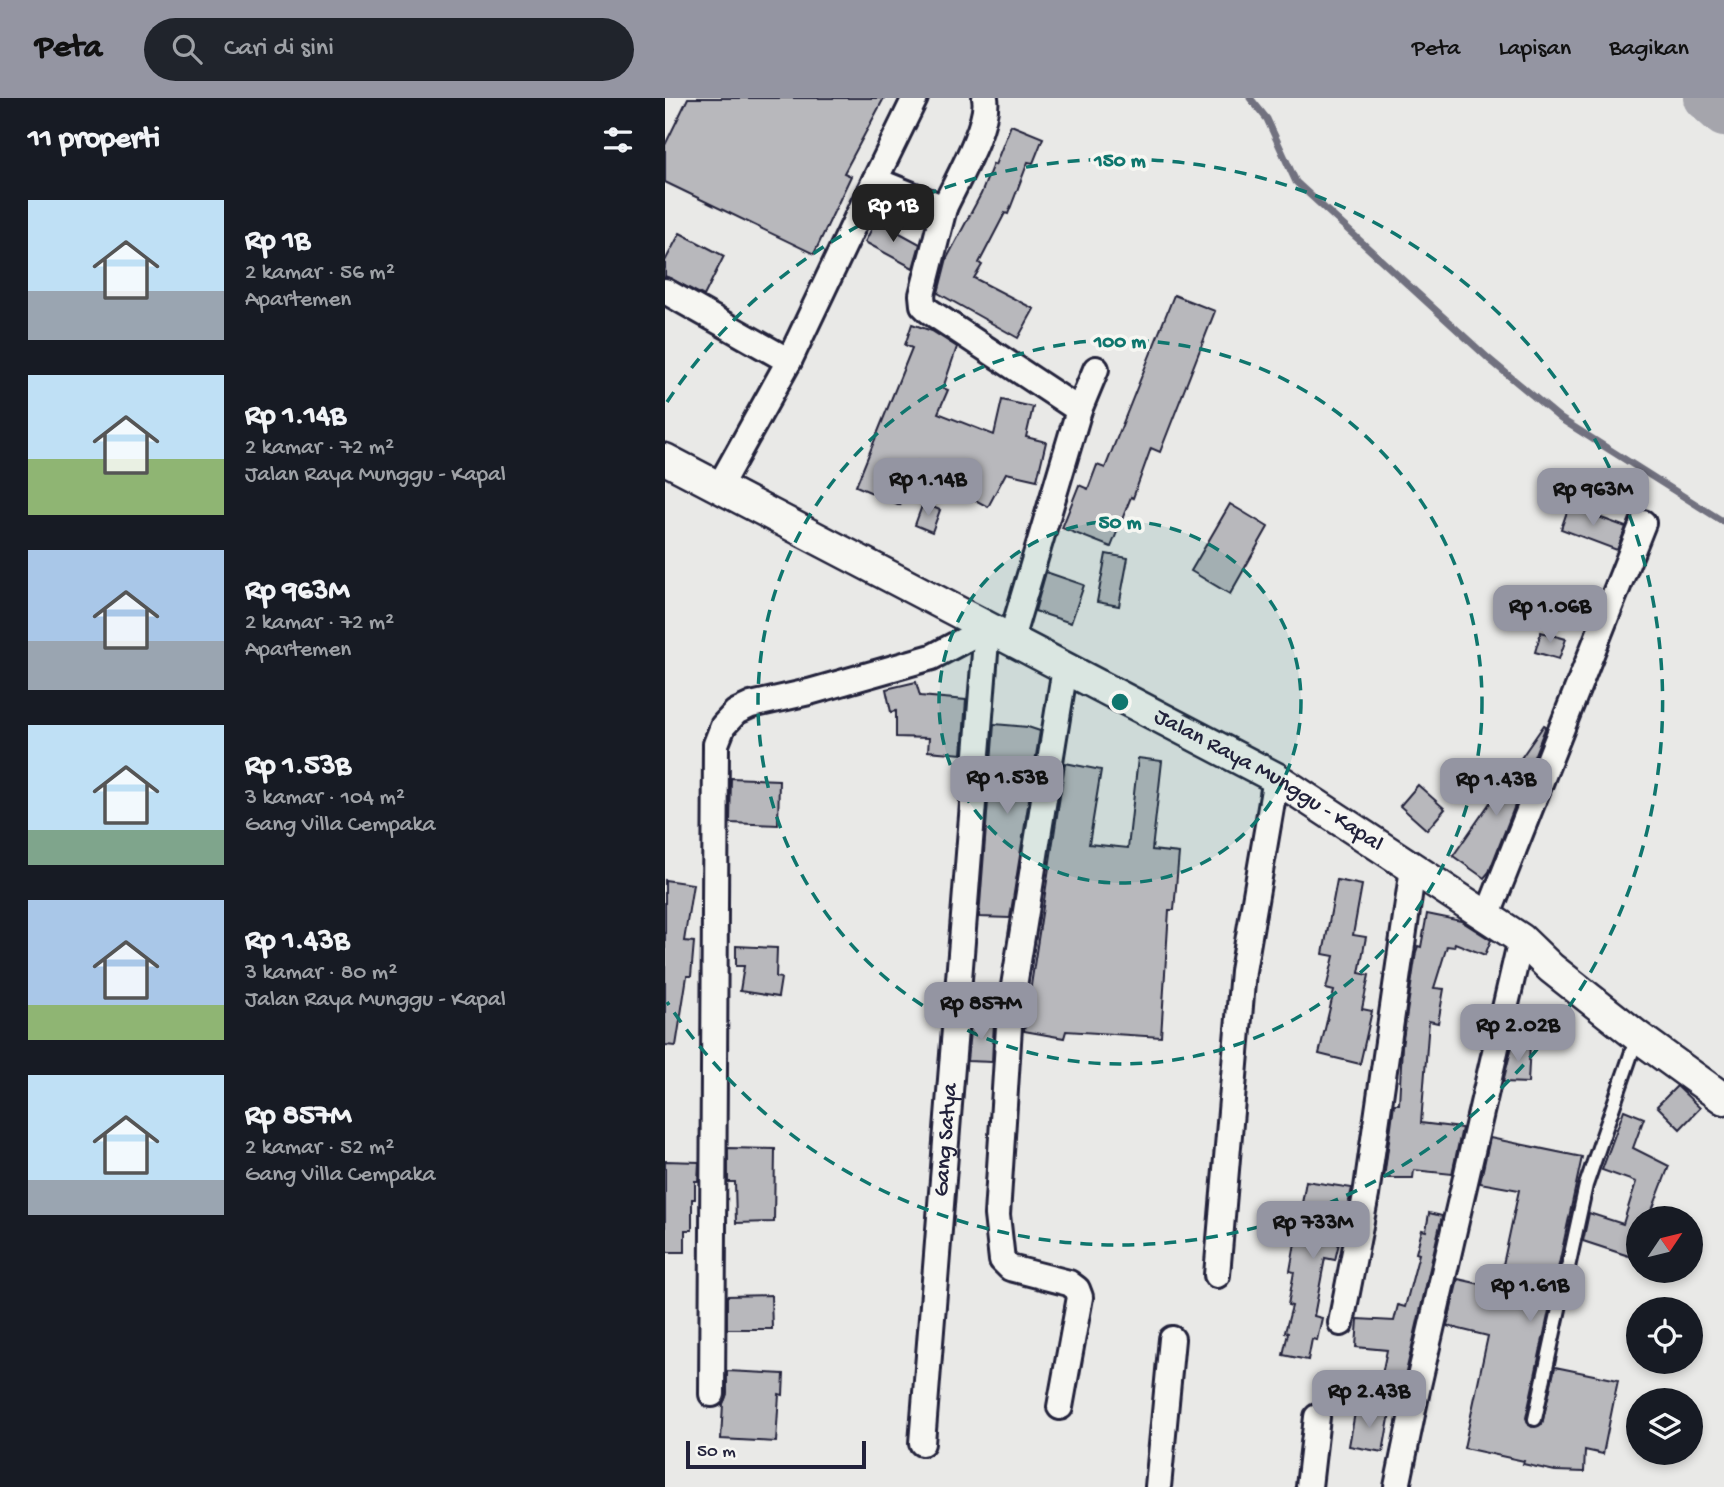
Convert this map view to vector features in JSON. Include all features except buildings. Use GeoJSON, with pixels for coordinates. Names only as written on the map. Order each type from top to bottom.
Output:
{"type":"FeatureCollection","features":[{"type":"Feature","properties":{"kind":"street"},"geometry":{"type":"LineString","coordinates":[[719,487],[789,361],[915,98]]}},
{"type":"Feature","properties":{"kind":"street"},"geometry":{"type":"LineString","coordinates":[[985,98],[986,111],[981,127],[944,208],[922,295],[923,305],[1079,410]]}},
{"type":"Feature","properties":{"kind":"street"},"geometry":{"type":"LineString","coordinates":[[875,180],[944,208]]}},
{"type":"Feature","properties":{"kind":"street"},"geometry":{"type":"LineString","coordinates":[[665,291],[789,361]]}},
{"type":"Feature","properties":{"kind":"street","name":"Gang Satya"},"geometry":{"type":"LineString","coordinates":[[922,1443],[999,634],[1096,369]]}},
{"type":"Feature","properties":{"kind":"street","name":"Jalan Raya Munggu - Kapal"},"geometry":{"type":"LineString","coordinates":[[665,459],[1276,778],[1521,939],[1551,968],[1637,1037],[1722,1092]]}},
{"type":"Feature","properties":{"kind":"street"},"geometry":{"type":"LineString","coordinates":[[1486,917],[1643,523]]}},
{"type":"Feature","properties":{"kind":"street"},"geometry":{"type":"LineString","coordinates":[[712,1394],[716,744],[723,726],[736,712],[743,709],[932,657],[999,634]]}},
{"type":"Feature","properties":{"kind":"street"},"geometry":{"type":"LineString","coordinates":[[1060,1407],[1080,1297],[1077,1289],[1069,1283],[1010,1268],[1002,1260],[997,1215],[1010,1011],[1065,668]]}},
{"type":"Feature","properties":{"kind":"street"},"geometry":{"type":"LineString","coordinates":[[1217,1275],[1243,971],[1276,778]]}},
{"type":"Feature","properties":{"kind":"street"},"geometry":{"type":"LineString","coordinates":[[1341,1323],[1366,1195],[1413,868]]}},
{"type":"Feature","properties":{"kind":"street"},"geometry":{"type":"LineString","coordinates":[[1397,1487],[1521,939]]}},
{"type":"Feature","properties":{"kind":"street"},"geometry":{"type":"LineString","coordinates":[[1158,1487],[1171,1339]]}},
{"type":"Feature","properties":{"kind":"street"},"geometry":{"type":"LineString","coordinates":[[1309,1487],[1317,1417]]}},
{"type":"Feature","properties":{"kind":"lane"},"geometry":{"type":"LineString","coordinates":[[1535,1419],[1586,1185],[1637,1037]]}},
{"type":"Feature","properties":{"kind":"waterway"},"geometry":{"type":"LineString","coordinates":[[1250,98],[1267,119],[1296,182],[1489,359],[1561,419],[1724,522]]}},
{"type":"Feature","properties":{"kind":"waterway"},"geometry":{"type":"LineString","coordinates":[[1705,98],[1724,115]]}}]}
